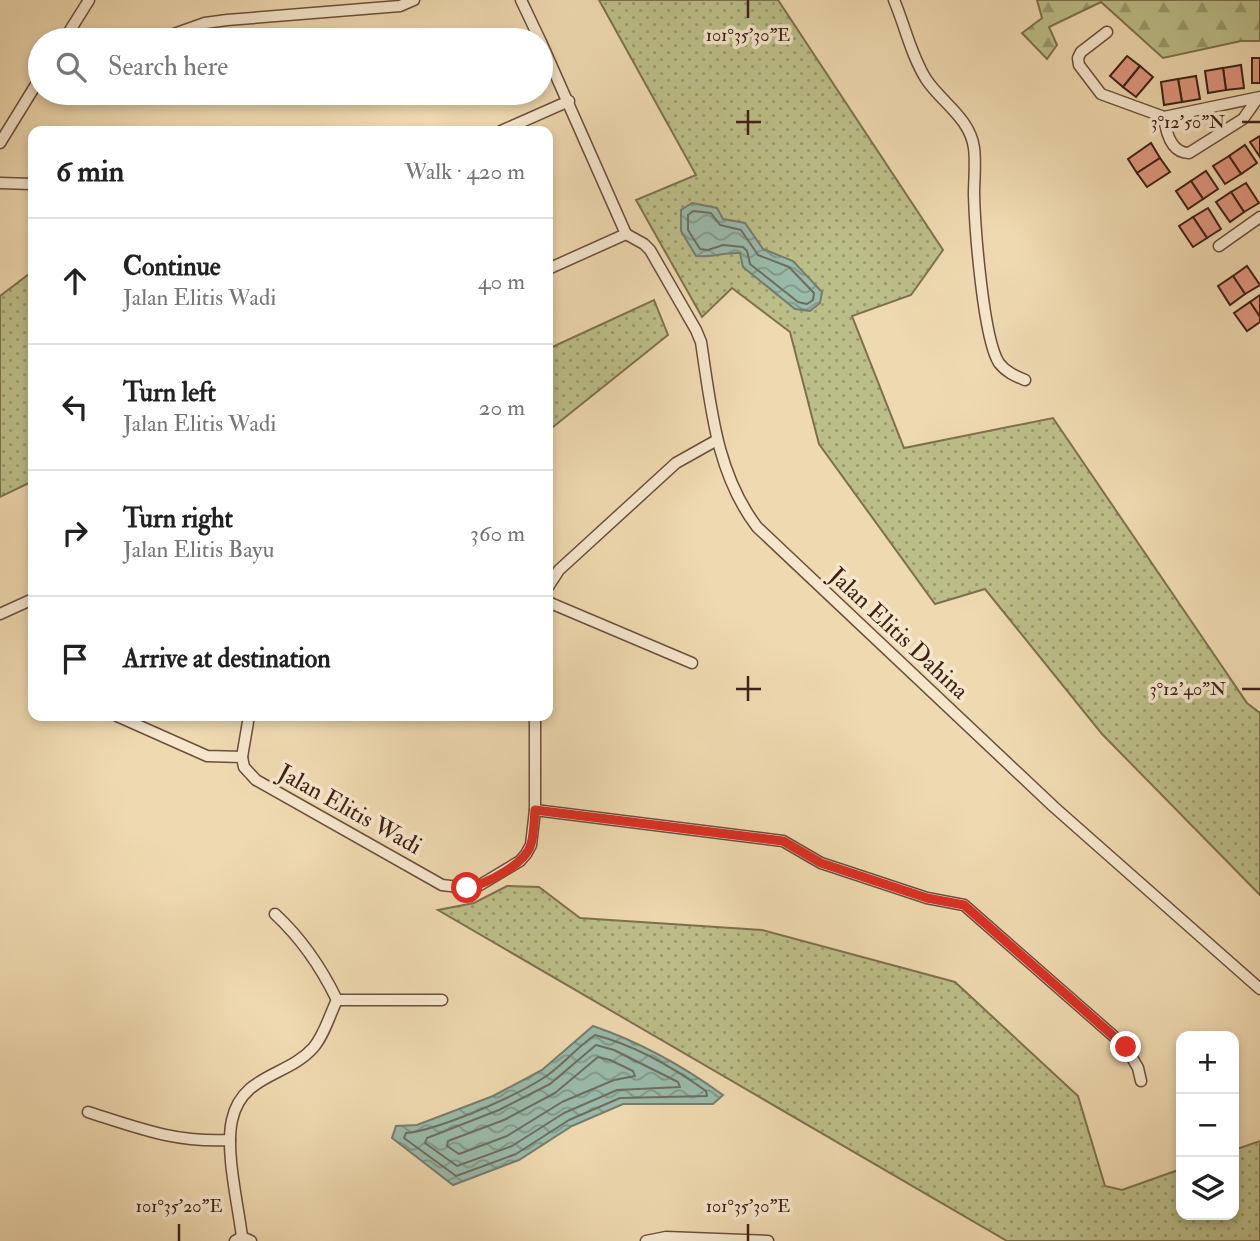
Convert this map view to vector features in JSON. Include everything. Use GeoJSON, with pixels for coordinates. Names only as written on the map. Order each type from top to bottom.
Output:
{"type":"FeatureCollection","features":[{"type":"Feature","properties":{"kind":"street"},"geometry":{"type":"LineString","coordinates":[[72,28],[89,0]]}},
{"type":"Feature","properties":{"kind":"street"},"geometry":{"type":"LineString","coordinates":[[191,28],[227,20],[400,6],[414,0]]}},
{"type":"Feature","properties":{"kind":"street"},"geometry":{"type":"LineString","coordinates":[[521,0],[534,28]]}},
{"type":"Feature","properties":{"kind":"street"},"geometry":{"type":"LineString","coordinates":[[894,0],[916,61],[927,80],[971,136],[974,149],[974,198],[988,329],[993,351],[1000,364],[1010,374],[1025,380]]}},
{"type":"Feature","properties":{"kind":"street"},"geometry":{"type":"LineString","coordinates":[[1107,32],[1079,55],[1079,65],[1101,94],[1164,117],[1259,97]]}},
{"type":"Feature","properties":{"kind":"street"},"geometry":{"type":"LineString","coordinates":[[553,68],[626,234],[553,267]]}},
{"type":"Feature","properties":{"kind":"street"},"geometry":{"type":"LineString","coordinates":[[1164,117],[1168,136],[1175,148],[1189,153],[1243,119],[1259,97]]}},
{"type":"Feature","properties":{"kind":"street"},"geometry":{"type":"LineString","coordinates":[[0,143],[28,98]]}},
{"type":"Feature","properties":{"kind":"street"},"geometry":{"type":"LineString","coordinates":[[512,126],[569,101]]}},
{"type":"Feature","properties":{"kind":"street"},"geometry":{"type":"LineString","coordinates":[[0,183],[28,184]]}},
{"type":"Feature","properties":{"kind":"street"},"geometry":{"type":"LineString","coordinates":[[1219,246],[1260,218]]}},
{"type":"Feature","properties":{"kind":"street","name":"Jalan Elitis Dahina"},"geometry":{"type":"LineString","coordinates":[[626,234],[650,250],[696,330],[701,342],[717,440],[729,480],[741,507],[757,527],[1054,807],[1260,989]]}},
{"type":"Feature","properties":{"kind":"street"},"geometry":{"type":"LineString","coordinates":[[553,579],[559,570],[676,463],[717,440]]}},
{"type":"Feature","properties":{"kind":"street"},"geometry":{"type":"LineString","coordinates":[[0,614],[28,600]]}},
{"type":"Feature","properties":{"kind":"street"},"geometry":{"type":"LineString","coordinates":[[553,604],[692,663]]}},
{"type":"Feature","properties":{"kind":"street"},"geometry":{"type":"LineString","coordinates":[[128,721],[207,756],[242,757],[248,721]]}},
{"type":"Feature","properties":{"kind":"street","name":"Jalan Elitis Wadi"},"geometry":{"type":"LineString","coordinates":[[242,757],[244,767],[256,780],[442,885],[480,885],[520,861],[531,845],[535,810],[535,721]]}},
{"type":"Feature","properties":{"kind":"street"},"geometry":{"type":"LineString","coordinates":[[535,810],[783,841],[821,863],[927,898],[964,905],[1126,1047],[1139,1068],[1141,1081]]}},
{"type":"Feature","properties":{"kind":"street"},"geometry":{"type":"LineString","coordinates":[[275,914],[296,933],[327,979],[337,1000]]}},
{"type":"Feature","properties":{"kind":"street"},"geometry":{"type":"LineString","coordinates":[[337,1000],[442,1000]]}},
{"type":"Feature","properties":{"kind":"street"},"geometry":{"type":"LineString","coordinates":[[242,1240],[230,1140],[232,1119],[237,1105],[260,1080],[292,1065],[315,1046],[337,1000]]}},
{"type":"Feature","properties":{"kind":"street"},"geometry":{"type":"LineString","coordinates":[[88,1112],[161,1136],[186,1140],[230,1140]]}},
{"type":"Feature","properties":{"kind":"street"},"geometry":{"type":"LineString","coordinates":[[646,1241],[666,1237],[768,1241]]}},
{"type":"Feature","properties":{"kind":"green space"},"geometry":{"type":"Polygon","coordinates":[[[599,0],[778,0],[943,250],[911,295],[852,316],[904,448],[1053,418],[1247,703],[1260,713],[1260,895],[1102,734],[985,589],[935,604],[819,444],[790,332],[732,288],[702,317],[636,200],[696,175],[599,0]]]}},
{"type":"Feature","properties":{"kind":"green space"},"geometry":{"type":"Polygon","coordinates":[[[1037,0],[1260,0],[1260,41],[1241,41],[1163,58],[1101,2],[1049,27],[1057,45],[1047,59],[1022,33],[1042,18],[1037,0]]]}},
{"type":"Feature","properties":{"kind":"green space"},"geometry":{"type":"Polygon","coordinates":[[[28,275],[28,483],[0,497],[0,296],[28,275]]]}},
{"type":"Feature","properties":{"kind":"green space"},"geometry":{"type":"Polygon","coordinates":[[[654,300],[668,335],[553,427],[553,347],[654,300]]]}},
{"type":"Feature","properties":{"kind":"green space"},"geometry":{"type":"Polygon","coordinates":[[[507,886],[539,887],[580,918],[762,930],[955,982],[1078,1096],[1105,1186],[1122,1190],[1176,1171],[1176,1220],[1239,1220],[1239,1148],[1260,1141],[1260,1241],[1007,1241],[438,910],[474,903],[507,886]]]}},
{"type":"Feature","properties":{"kind":"water"},"geometry":{"type":"Polygon","coordinates":[[[692,203],[717,208],[723,219],[745,223],[763,249],[793,261],[822,292],[820,303],[810,311],[795,309],[743,267],[740,253],[696,256],[681,231],[681,210],[692,203]]]}},
{"type":"Feature","properties":{"kind":"water"},"geometry":{"type":"Polygon","coordinates":[[[593,1026],[628,1039],[661,1056],[723,1095],[713,1104],[623,1104],[572,1126],[519,1160],[453,1185],[392,1138],[396,1126],[417,1125],[493,1096],[542,1070],[593,1026]]]}},
{"type":"Feature","properties":{"kind":"building"},"geometry":{"type":"Polygon","coordinates":[[[1127,56],[1140,66],[1123,87],[1110,76],[1127,56]]]}},
{"type":"Feature","properties":{"kind":"building"},"geometry":{"type":"Polygon","coordinates":[[[1252,58],[1260,58],[1260,83],[1252,83],[1252,58]]]}},
{"type":"Feature","properties":{"kind":"building"},"geometry":{"type":"Polygon","coordinates":[[[1241,65],[1244,88],[1226,90],[1223,68],[1241,65]]]}},
{"type":"Feature","properties":{"kind":"building"},"geometry":{"type":"Polygon","coordinates":[[[1140,66],[1153,77],[1136,97],[1123,87],[1140,66]]]}},
{"type":"Feature","properties":{"kind":"building"},"geometry":{"type":"Polygon","coordinates":[[[1223,68],[1226,90],[1208,93],[1205,71],[1223,68]]]}},
{"type":"Feature","properties":{"kind":"building"},"geometry":{"type":"Polygon","coordinates":[[[1196,76],[1200,99],[1182,102],[1178,79],[1196,76]]]}},
{"type":"Feature","properties":{"kind":"building"},"geometry":{"type":"Polygon","coordinates":[[[1178,79],[1182,102],[1164,105],[1161,82],[1178,79]]]}},
{"type":"Feature","properties":{"kind":"building"},"geometry":{"type":"Polygon","coordinates":[[[1260,136],[1260,157],[1250,142],[1260,136]]]}},
{"type":"Feature","properties":{"kind":"building"},"geometry":{"type":"Polygon","coordinates":[[[1151,143],[1160,158],[1137,173],[1128,159],[1151,143]]]}},
{"type":"Feature","properties":{"kind":"building"},"geometry":{"type":"Polygon","coordinates":[[[1245,145],[1257,163],[1241,174],[1229,156],[1245,145]]]}},
{"type":"Feature","properties":{"kind":"building"},"geometry":{"type":"Polygon","coordinates":[[[1229,156],[1241,174],[1225,184],[1213,166],[1229,156]]]}},
{"type":"Feature","properties":{"kind":"building"},"geometry":{"type":"Polygon","coordinates":[[[1160,158],[1170,172],[1147,187],[1137,173],[1160,158]]]}},
{"type":"Feature","properties":{"kind":"building"},"geometry":{"type":"Polygon","coordinates":[[[1206,171],[1218,189],[1203,199],[1191,181],[1206,171]]]}},
{"type":"Feature","properties":{"kind":"building"},"geometry":{"type":"Polygon","coordinates":[[[1191,181],[1203,199],[1188,209],[1176,191],[1191,181]]]}},
{"type":"Feature","properties":{"kind":"building"},"geometry":{"type":"Polygon","coordinates":[[[1246,183],[1259,203],[1244,212],[1231,192],[1246,183]]]}},
{"type":"Feature","properties":{"kind":"building"},"geometry":{"type":"Polygon","coordinates":[[[1231,192],[1244,212],[1230,222],[1216,202],[1231,192]]]}},
{"type":"Feature","properties":{"kind":"building"},"geometry":{"type":"Polygon","coordinates":[[[1208,208],[1221,229],[1207,238],[1193,217],[1208,208]]]}},
{"type":"Feature","properties":{"kind":"building"},"geometry":{"type":"Polygon","coordinates":[[[1193,217],[1207,238],[1193,247],[1179,226],[1193,217]]]}},
{"type":"Feature","properties":{"kind":"building"},"geometry":{"type":"Polygon","coordinates":[[[1247,266],[1260,285],[1245,294],[1233,276],[1247,266]]]}},
{"type":"Feature","properties":{"kind":"building"},"geometry":{"type":"Polygon","coordinates":[[[1233,276],[1245,294],[1230,305],[1218,286],[1233,276]]]}},
{"type":"Feature","properties":{"kind":"building"},"geometry":{"type":"Polygon","coordinates":[[[1260,295],[1260,317],[1250,302],[1260,295]]]}},
{"type":"Feature","properties":{"kind":"building"},"geometry":{"type":"Polygon","coordinates":[[[1250,302],[1260,317],[1260,322],[1247,331],[1234,313],[1250,302]]]}},
{"type":"Feature","properties":{"kind":"route"},"geometry":{"type":"LineString","coordinates":[[467,888],[480,885],[520,861],[531,845],[535,810],[783,841],[821,863],[927,898],[964,905],[1126,1047]]}}]}
